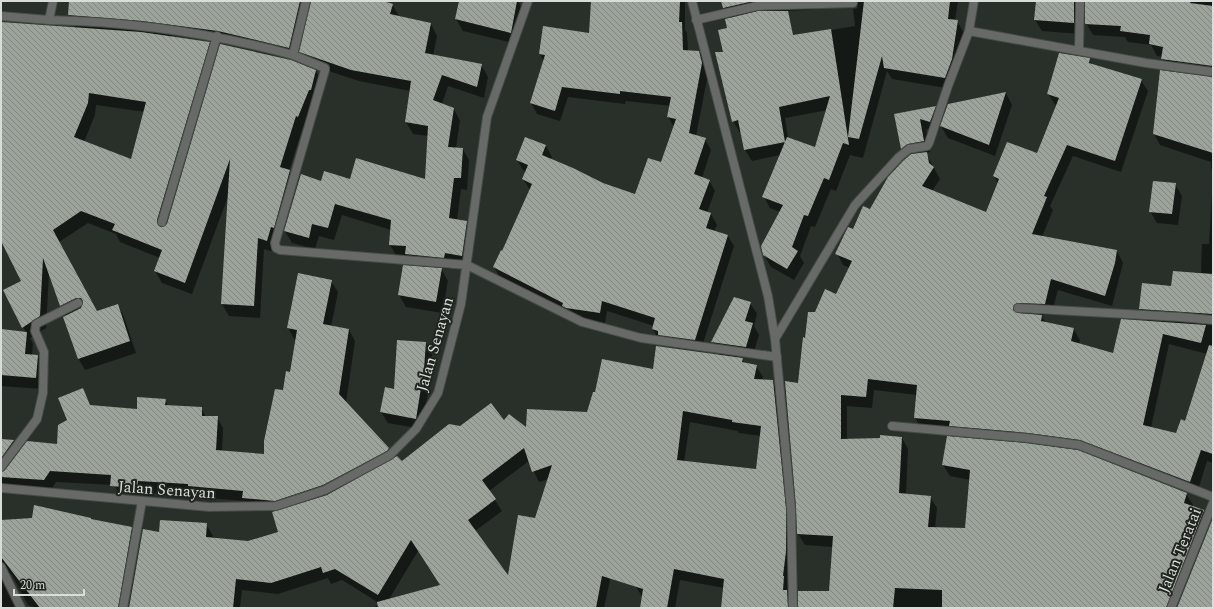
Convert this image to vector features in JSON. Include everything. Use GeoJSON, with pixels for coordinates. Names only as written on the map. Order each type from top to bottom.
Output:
{"type":"FeatureCollection","features":[{"type":"Feature","properties":{"kind":"street"},"geometry":{"type":"LineString","coordinates":[[49,20],[53,1]]}},
{"type":"Feature","properties":{"kind":"street"},"geometry":{"type":"LineString","coordinates":[[293,55],[306,1]]}},
{"type":"Feature","properties":{"kind":"street","name":"Jalan Senayan"},"geometry":{"type":"LineString","coordinates":[[1,488],[209,507],[276,506],[325,490],[390,456],[416,429],[438,393],[461,304],[487,117],[528,1]]}},
{"type":"Feature","properties":{"kind":"street"},"geometry":{"type":"LineString","coordinates":[[692,1],[768,296],[775,339],[792,508],[793,608]]}},
{"type":"Feature","properties":{"kind":"street"},"geometry":{"type":"LineString","coordinates":[[775,339],[855,205],[899,157],[909,149],[927,146],[929,143],[948,86],[969,31],[974,1]]}},
{"type":"Feature","properties":{"kind":"street"},"geometry":{"type":"LineString","coordinates":[[1079,50],[1080,1]]}},
{"type":"Feature","properties":{"kind":"street"},"geometry":{"type":"LineString","coordinates":[[696,20],[757,6],[854,3]]}},
{"type":"Feature","properties":{"kind":"street"},"geometry":{"type":"LineString","coordinates":[[1,16],[155,27],[218,36],[293,55],[321,64],[325,70],[275,243],[276,248],[467,265],[582,322],[641,338],[777,357]]}},
{"type":"Feature","properties":{"kind":"street"},"geometry":{"type":"LineString","coordinates":[[969,31],[1146,63],[1213,72]]}},
{"type":"Feature","properties":{"kind":"street"},"geometry":{"type":"LineString","coordinates":[[162,222],[218,36]]}},
{"type":"Feature","properties":{"kind":"street"},"geometry":{"type":"LineString","coordinates":[[1,467],[37,419],[43,393],[44,352],[34,331],[36,324],[78,303]]}},
{"type":"Feature","properties":{"kind":"street"},"geometry":{"type":"LineString","coordinates":[[1018,308],[1180,316],[1213,320]]}},
{"type":"Feature","properties":{"kind":"street"},"geometry":{"type":"LineString","coordinates":[[892,426],[1027,438],[1079,445],[1213,497]]}},
{"type":"Feature","properties":{"kind":"street"},"geometry":{"type":"LineString","coordinates":[[123,608],[142,501]]}},
{"type":"Feature","properties":{"kind":"street","name":"Jalan Teratai"},"geometry":{"type":"LineString","coordinates":[[1171,608],[1213,503]]}},
{"type":"Feature","properties":{"kind":"street"},"geometry":{"type":"LineString","coordinates":[[1,568],[21,608]]}},
{"type":"Feature","properties":{"kind":"building"},"geometry":{"type":"Polygon","coordinates":[[[69,1],[300,1],[289,48],[218,31],[142,21],[68,15],[69,1]]]}},
{"type":"Feature","properties":{"kind":"building"},"geometry":{"type":"Polygon","coordinates":[[[311,1],[383,1],[393,4],[390,14],[431,23],[425,53],[482,64],[477,87],[442,75],[433,100],[454,108],[448,147],[463,148],[461,178],[454,178],[449,218],[467,221],[462,256],[445,253],[444,258],[405,254],[406,246],[389,245],[391,220],[335,204],[328,228],[312,224],[309,238],[284,231],[301,174],[321,181],[324,171],[350,179],[356,158],[425,179],[428,126],[405,122],[411,81],[351,70],[299,52],[311,1]]]}},
{"type":"Feature","properties":{"kind":"building"},"geometry":{"type":"Polygon","coordinates":[[[459,1],[517,1],[511,33],[455,19],[459,1]]]}},
{"type":"Feature","properties":{"kind":"building"},"geometry":{"type":"Polygon","coordinates":[[[591,1],[680,1],[679,22],[682,22],[683,50],[699,51],[702,63],[689,133],[706,138],[694,174],[710,180],[699,209],[711,213],[706,228],[728,235],[695,340],[658,335],[658,331],[652,329],[655,318],[602,301],[600,313],[566,308],[562,306],[563,303],[493,267],[501,250],[502,251],[532,184],[522,179],[528,165],[516,160],[525,137],[546,145],[542,155],[603,183],[635,194],[648,158],[661,162],[676,119],[667,117],[671,97],[620,91],[620,94],[562,87],[555,111],[530,103],[545,55],[539,54],[543,26],[589,33],[591,1]]]}},
{"type":"Feature","properties":{"kind":"building"},"geometry":{"type":"Polygon","coordinates":[[[721,1],[754,1],[723,8],[721,1]]]}},
{"type":"Feature","properties":{"kind":"building"},"geometry":{"type":"Polygon","coordinates":[[[864,1],[950,1],[948,19],[958,20],[952,59],[945,78],[884,68],[882,56],[859,139],[848,137],[864,1]]]}},
{"type":"Feature","properties":{"kind":"building"},"geometry":{"type":"Polygon","coordinates":[[[1036,1],[1074,1],[1074,23],[1034,20],[1036,1]]]}},
{"type":"Feature","properties":{"kind":"building"},"geometry":{"type":"Polygon","coordinates":[[[1085,1],[1191,1],[1190,3],[1213,6],[1213,66],[1161,59],[1163,47],[1149,44],[1150,35],[1120,31],[1121,26],[1085,24],[1085,1]]]}},
{"type":"Feature","properties":{"kind":"building"},"geometry":{"type":"Polygon","coordinates":[[[758,11],[788,11],[793,35],[831,29],[849,145],[843,143],[829,180],[824,178],[808,216],[804,215],[792,247],[798,251],[787,269],[763,255],[761,246],[783,205],[762,197],[785,142],[744,150],[738,120],[732,122],[715,52],[723,52],[718,30],[727,28],[725,19],[758,11]],[[830,96],[779,107],[785,142],[787,137],[815,147],[830,96]]]}},
{"type":"Feature","properties":{"kind":"building"},"geometry":{"type":"Polygon","coordinates":[[[1,22],[141,32],[210,42],[157,220],[158,225],[161,227],[167,224],[220,44],[291,60],[316,70],[311,90],[309,90],[298,117],[296,116],[280,167],[290,170],[274,228],[271,227],[267,241],[258,238],[254,306],[221,304],[230,159],[185,283],[154,271],[162,250],[112,230],[115,224],[81,211],[53,230],[97,311],[118,304],[130,341],[78,359],[63,317],[81,308],[83,301],[81,298],[76,298],[60,306],[43,258],[40,316],[22,328],[3,290],[21,281],[1,241],[1,22]],[[89,93],[88,103],[74,137],[131,159],[146,102],[89,93]]]}},
{"type":"Feature","properties":{"kind":"building"},"geometry":{"type":"Polygon","coordinates":[[[1059,53],[1090,58],[1089,63],[1142,79],[1115,161],[1067,145],[1044,196],[1047,197],[1032,234],[1117,250],[1115,263],[1105,296],[1051,279],[1045,304],[1018,303],[1014,305],[1013,310],[1018,313],[1042,315],[1041,321],[1074,328],[1071,341],[1113,353],[1121,319],[1206,325],[1201,343],[1163,334],[1143,425],[1176,433],[1181,419],[1185,421],[1209,345],[1213,346],[1213,454],[1201,450],[1190,482],[1080,440],[1028,433],[949,426],[950,421],[914,418],[917,385],[868,379],[866,397],[841,395],[841,439],[880,438],[880,435],[902,437],[899,493],[931,496],[928,527],[965,528],[970,470],[942,465],[947,436],[1026,443],[1078,450],[1187,493],[1184,503],[1204,510],[1166,608],[942,608],[942,590],[895,588],[893,608],[798,608],[798,591],[829,591],[833,536],[797,534],[785,381],[798,383],[803,337],[805,338],[808,312],[815,312],[825,289],[836,294],[852,261],[835,254],[848,227],[853,229],[863,206],[870,209],[888,177],[911,154],[927,152],[929,163],[934,167],[922,186],[986,212],[999,179],[993,176],[1007,142],[1037,153],[1059,98],[1047,94],[1059,53]]]}},
{"type":"Feature","properties":{"kind":"building"},"geometry":{"type":"Polygon","coordinates":[[[1160,70],[1213,77],[1213,153],[1153,134],[1160,70]]]}},
{"type":"Feature","properties":{"kind":"building"},"geometry":{"type":"Polygon","coordinates":[[[1006,92],[989,145],[940,126],[948,104],[1006,92]]]}},
{"type":"Feature","properties":{"kind":"building"},"geometry":{"type":"Polygon","coordinates":[[[936,106],[930,122],[920,119],[924,141],[908,144],[901,149],[894,114],[936,106]]]}},
{"type":"Feature","properties":{"kind":"building"},"geometry":{"type":"Polygon","coordinates":[[[1153,181],[1176,183],[1172,214],[1149,212],[1153,181]]]}},
{"type":"Feature","properties":{"kind":"building"},"geometry":{"type":"Polygon","coordinates":[[[403,265],[442,268],[436,302],[398,295],[403,265]]]}},
{"type":"Feature","properties":{"kind":"building"},"geometry":{"type":"Polygon","coordinates":[[[1173,271],[1213,274],[1213,314],[1139,309],[1142,283],[1171,286],[1173,271]]]}},
{"type":"Feature","properties":{"kind":"building"},"geometry":{"type":"Polygon","coordinates":[[[298,273],[332,280],[323,324],[349,329],[339,394],[389,448],[387,451],[323,485],[275,501],[242,498],[243,491],[188,486],[188,484],[138,481],[137,488],[110,486],[111,475],[50,471],[44,480],[1,477],[1,472],[5,470],[27,441],[57,444],[58,425],[67,420],[58,398],[83,388],[90,405],[137,409],[137,397],[166,399],[165,405],[202,407],[202,416],[218,416],[216,450],[264,454],[264,441],[275,389],[283,390],[286,371],[290,372],[297,330],[287,328],[298,273]]]}},
{"type":"Feature","properties":{"kind":"building"},"geometry":{"type":"Polygon","coordinates":[[[734,297],[751,302],[745,321],[753,323],[746,347],[711,342],[734,297]]]}},
{"type":"Feature","properties":{"kind":"building"},"geometry":{"type":"Polygon","coordinates":[[[1,329],[27,332],[25,354],[38,355],[36,378],[1,375],[1,329]]]}},
{"type":"Feature","properties":{"kind":"building"},"geometry":{"type":"Polygon","coordinates":[[[397,340],[426,342],[424,369],[416,419],[380,412],[385,387],[394,389],[397,340]]]}},
{"type":"Feature","properties":{"kind":"building"},"geometry":{"type":"Polygon","coordinates":[[[656,346],[743,358],[742,362],[757,365],[754,379],[773,380],[786,508],[786,551],[783,590],[787,590],[788,608],[721,608],[724,579],[674,569],[667,608],[640,608],[643,589],[602,576],[596,608],[378,608],[377,602],[440,585],[411,540],[378,595],[335,569],[323,573],[321,567],[271,583],[236,579],[233,608],[129,608],[143,529],[159,532],[160,520],[207,523],[206,537],[248,541],[278,532],[272,512],[327,495],[397,456],[402,461],[449,424],[460,426],[491,403],[504,420],[509,414],[526,427],[527,409],[587,412],[593,392],[595,392],[602,359],[653,369],[656,346]],[[683,411],[677,460],[756,469],[761,426],[732,422],[732,420],[683,411]],[[524,448],[482,480],[496,499],[468,520],[508,575],[518,515],[535,518],[552,465],[532,472],[524,448]]]}},
{"type":"Feature","properties":{"kind":"building"},"geometry":{"type":"Polygon","coordinates":[[[1,439],[14,440],[1,458],[1,439]]]}},
{"type":"Feature","properties":{"kind":"building"},"geometry":{"type":"Polygon","coordinates":[[[34,505],[132,527],[118,608],[40,608],[1,557],[1,520],[32,518],[34,505]]]}},
{"type":"Feature","properties":{"kind":"building"},"geometry":{"type":"Polygon","coordinates":[[[1213,518],[1213,608],[1177,608],[1213,518]]]}}]}
